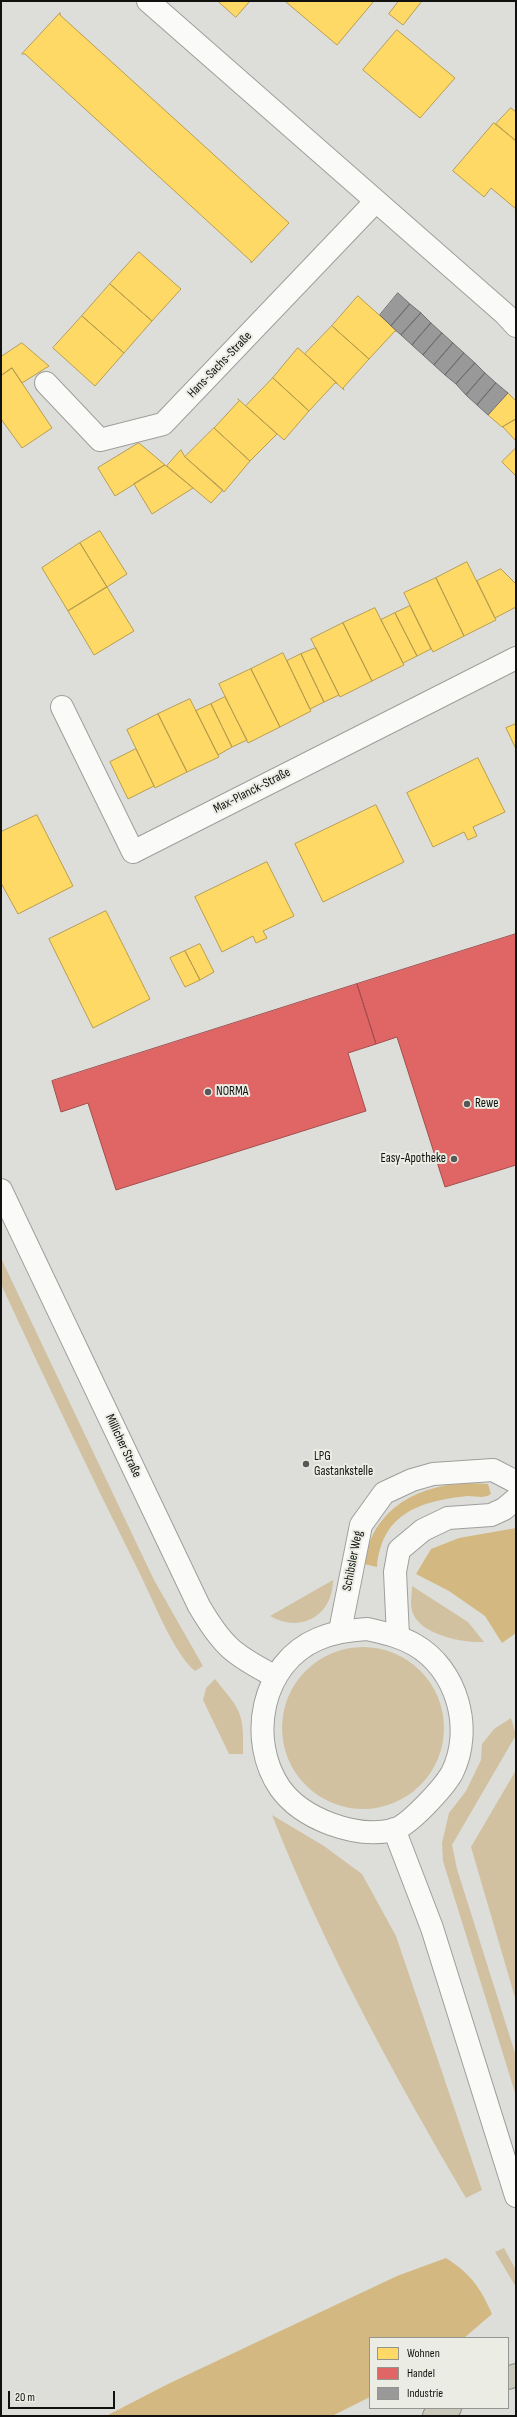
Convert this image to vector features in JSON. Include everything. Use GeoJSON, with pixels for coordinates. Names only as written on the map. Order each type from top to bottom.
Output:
{"type":"FeatureCollection","features":[{"type":"Feature","properties":{"kind":"highway"},"geometry":{"type":"LineString","coordinates":[[434,2416],[448,2409]]}},
{"type":"Feature","properties":{"kind":"street"},"geometry":{"type":"LineString","coordinates":[[148,1],[376,200],[512,315]]}},
{"type":"Feature","properties":{"kind":"street","name":"Hans-Sachs-Straße"},"geometry":{"type":"LineString","coordinates":[[46,383],[100,440],[163,424],[376,200]]}},
{"type":"Feature","properties":{"kind":"street","name":"Max-Planck-Straße"},"geometry":{"type":"LineString","coordinates":[[62,707],[132,852],[516,658]]}},
{"type":"Feature","properties":{"kind":"street","name":"Millicher Straße"},"geometry":{"type":"LineString","coordinates":[[1,1190],[199,1606],[214,1632],[231,1651],[276,1676]]}},
{"type":"Feature","properties":{"kind":"street","name":"Schibsler Weg"},"geometry":{"type":"LineString","coordinates":[[340,1631],[361,1525],[384,1493],[412,1480],[433,1474],[493,1470],[516,1482]]}},
{"type":"Feature","properties":{"kind":"street"},"geometry":{"type":"LineString","coordinates":[[398,1636],[395,1572],[399,1550],[423,1530],[448,1518],[491,1515],[504,1509],[516,1500]]}},
{"type":"Feature","properties":{"kind":"street"},"geometry":{"type":"LineString","coordinates":[[367,1629],[398,1636],[416,1645],[432,1658],[446,1675],[458,1703],[461,1721],[461,1740],[452,1772],[436,1796],[394,1830],[358,1831],[329,1824],[302,1810],[280,1788],[266,1761],[261,1731],[265,1700],[276,1676],[296,1653],[316,1640],[340,1631],[367,1629]]}},
{"type":"Feature","properties":{"kind":"street"},"geometry":{"type":"LineString","coordinates":[[394,1830],[432,1928],[516,2196]]}},
{"type":"Feature","properties":{"kind":"shaded area"},"geometry":{"type":"Polygon","coordinates":[[[1,1258],[154,1580],[203,1666],[195,1671],[179,1652],[164,1626],[35,1357],[1,1284],[1,1258]]]}},
{"type":"Feature","properties":{"kind":"shaded area"},"geometry":{"type":"Polygon","coordinates":[[[466,1483],[488,1484],[491,1494],[488,1496],[451,1498],[419,1506],[406,1513],[395,1522],[387,1534],[380,1549],[377,1567],[364,1564],[370,1543],[379,1525],[392,1510],[408,1499],[426,1491],[445,1486],[466,1483]]]}},
{"type":"Feature","properties":{"kind":"shaded area"},"geometry":{"type":"Polygon","coordinates":[[[516,1528],[516,1633],[502,1643],[485,1616],[449,1591],[416,1574],[431,1549],[459,1538],[516,1528]]]}},
{"type":"Feature","properties":{"kind":"shaded area"},"geometry":{"type":"Polygon","coordinates":[[[333,1580],[332,1592],[328,1603],[321,1612],[313,1618],[304,1622],[293,1623],[282,1621],[270,1616],[333,1580]]]}},
{"type":"Feature","properties":{"kind":"shaded area"},"geometry":{"type":"Polygon","coordinates":[[[412,1586],[468,1622],[484,1642],[454,1639],[432,1632],[423,1626],[416,1619],[412,1611],[412,1586]]]}},
{"type":"Feature","properties":{"kind":"shaded area"},"geometry":{"type":"Polygon","coordinates":[[[363,1647],[394,1653],[408,1661],[420,1671],[430,1683],[438,1697],[444,1728],[438,1759],[430,1773],[420,1785],[408,1795],[394,1803],[363,1809],[332,1803],[318,1795],[306,1785],[296,1773],[288,1759],[282,1728],[288,1697],[296,1683],[306,1671],[318,1661],[332,1653],[363,1647]]]}},
{"type":"Feature","properties":{"kind":"shaded area"},"geometry":{"type":"Polygon","coordinates":[[[215,1679],[236,1706],[239,1713],[243,1729],[243,1754],[229,1754],[203,1700],[206,1688],[215,1679]]]}},
{"type":"Feature","properties":{"kind":"shaded area"},"geometry":{"type":"Polygon","coordinates":[[[511,1718],[516,1735],[452,1845],[457,1869],[516,2056],[516,2096],[443,1861],[442,1843],[449,1813],[466,1791],[481,1760],[482,1744],[494,1729],[511,1718]]]}},
{"type":"Feature","properties":{"kind":"shaded area"},"geometry":{"type":"Polygon","coordinates":[[[516,1770],[516,2001],[471,1847],[516,1770]]]}},
{"type":"Feature","properties":{"kind":"shaded area"},"geometry":{"type":"Polygon","coordinates":[[[272,1815],[324,1846],[362,1874],[396,1936],[482,2190],[466,2198],[412,2105],[337,1962],[314,1914],[272,1815]]]}},
{"type":"Feature","properties":{"kind":"shaded area"},"geometry":{"type":"Polygon","coordinates":[[[504,2248],[516,2270],[516,2287],[495,2252],[504,2248]]]}},
{"type":"Feature","properties":{"kind":"shaded area"},"geometry":{"type":"Polygon","coordinates":[[[446,2258],[462,2270],[474,2282],[492,2314],[465,2337],[369,2337],[369,2398],[332,2416],[106,2416],[168,2384],[397,2276],[446,2258]]]}},
{"type":"Feature","properties":{"kind":"building: Wohnen"},"geometry":{"type":"Polygon","coordinates":[[[218,1],[250,1],[236,17],[218,1]]]}},
{"type":"Feature","properties":{"kind":"building: Wohnen"},"geometry":{"type":"Polygon","coordinates":[[[374,1],[337,45],[286,2],[374,1]]]}},
{"type":"Feature","properties":{"kind":"building: Wohnen"},"geometry":{"type":"Polygon","coordinates":[[[399,1],[422,1],[403,25],[389,14],[399,1]]]}},
{"type":"Feature","properties":{"kind":"building: Wohnen"},"geometry":{"type":"Polygon","coordinates":[[[60,13],[60,15],[289,223],[251,263],[251,261],[25,54],[22,54],[60,13]]]}},
{"type":"Feature","properties":{"kind":"building: Wohnen"},"geometry":{"type":"Polygon","coordinates":[[[397,30],[455,78],[420,118],[363,70],[397,30]]]}},
{"type":"Feature","properties":{"kind":"building: Wohnen"},"geometry":{"type":"Polygon","coordinates":[[[511,108],[516,112],[516,141],[496,124],[511,108]]]}},
{"type":"Feature","properties":{"kind":"building: Wohnen"},"geometry":{"type":"Polygon","coordinates":[[[494,123],[516,141],[516,209],[491,188],[484,197],[453,171],[494,123]]]}},
{"type":"Feature","properties":{"kind":"building: Wohnen"},"geometry":{"type":"Polygon","coordinates":[[[139,252],[181,289],[152,321],[110,284],[139,252]]]}},
{"type":"Feature","properties":{"kind":"building: Wohnen"},"geometry":{"type":"Polygon","coordinates":[[[110,284],[152,321],[124,353],[82,316],[110,284]]]}},
{"type":"Feature","properties":{"kind":"building: Wohnen"},"geometry":{"type":"Polygon","coordinates":[[[358,296],[397,331],[395,331],[369,359],[332,326],[358,296]]]}},
{"type":"Feature","properties":{"kind":"building: Wohnen"},"geometry":{"type":"Polygon","coordinates":[[[82,316],[124,353],[95,386],[53,348],[82,316]]]}},
{"type":"Feature","properties":{"kind":"building: Wohnen"},"geometry":{"type":"Polygon","coordinates":[[[332,326],[369,359],[343,388],[344,390],[305,354],[332,326]]]}},
{"type":"Feature","properties":{"kind":"building: Wohnen"},"geometry":{"type":"Polygon","coordinates":[[[22,343],[49,366],[22,383],[12,368],[2,375],[1,357],[22,343]]]}},
{"type":"Feature","properties":{"kind":"building: Wohnen"},"geometry":{"type":"Polygon","coordinates":[[[298,348],[337,383],[335,383],[309,411],[273,378],[298,348]]]}},
{"type":"Feature","properties":{"kind":"building: Wohnen"},"geometry":{"type":"Polygon","coordinates":[[[12,368],[52,428],[22,448],[1,419],[1,376],[12,368]]]}},
{"type":"Feature","properties":{"kind":"building: Wohnen"},"geometry":{"type":"Polygon","coordinates":[[[273,378],[309,411],[284,440],[246,406],[273,378]]]}},
{"type":"Feature","properties":{"kind":"building: Wohnen"},"geometry":{"type":"Polygon","coordinates":[[[508,393],[516,401],[516,419],[502,427],[488,415],[508,393]]]}},
{"type":"Feature","properties":{"kind":"building: Wohnen"},"geometry":{"type":"Polygon","coordinates":[[[238,399],[277,434],[250,461],[214,428],[239,401],[238,399]]]}},
{"type":"Feature","properties":{"kind":"building: Wohnen"},"geometry":{"type":"Polygon","coordinates":[[[516,419],[516,441],[503,427],[516,419]]]}},
{"type":"Feature","properties":{"kind":"building: Wohnen"},"geometry":{"type":"Polygon","coordinates":[[[214,428],[250,461],[224,492],[185,457],[214,428]]]}},
{"type":"Feature","properties":{"kind":"building: Wohnen"},"geometry":{"type":"Polygon","coordinates":[[[139,443],[165,465],[115,496],[98,468],[139,443]]]}},
{"type":"Feature","properties":{"kind":"building: Wohnen"},"geometry":{"type":"Polygon","coordinates":[[[516,448],[516,476],[502,462],[516,448]]]}},
{"type":"Feature","properties":{"kind":"building: Wohnen"},"geometry":{"type":"Polygon","coordinates":[[[181,450],[185,457],[223,490],[211,503],[167,466],[181,450]]]}},
{"type":"Feature","properties":{"kind":"building: Wohnen"},"geometry":{"type":"Polygon","coordinates":[[[165,465],[193,488],[152,514],[134,484],[165,465]]]}},
{"type":"Feature","properties":{"kind":"building: Wohnen"},"geometry":{"type":"Polygon","coordinates":[[[100,531],[127,574],[107,587],[80,543],[100,531]]]}},
{"type":"Feature","properties":{"kind":"building: Wohnen"},"geometry":{"type":"Polygon","coordinates":[[[80,543],[107,587],[68,611],[42,568],[80,543]]]}},
{"type":"Feature","properties":{"kind":"building: Wohnen"},"geometry":{"type":"Polygon","coordinates":[[[467,562],[496,620],[464,636],[436,578],[467,562]]]}},
{"type":"Feature","properties":{"kind":"building: Wohnen"},"geometry":{"type":"Polygon","coordinates":[[[501,569],[516,584],[516,607],[495,618],[477,581],[501,569]]]}},
{"type":"Feature","properties":{"kind":"building: Wohnen"},"geometry":{"type":"Polygon","coordinates":[[[436,578],[464,636],[433,652],[404,593],[436,578]]]}},
{"type":"Feature","properties":{"kind":"building: Wohnen"},"geometry":{"type":"Polygon","coordinates":[[[107,587],[134,631],[94,655],[68,611],[107,587]]]}},
{"type":"Feature","properties":{"kind":"building: Wohnen"},"geometry":{"type":"Polygon","coordinates":[[[410,606],[431,649],[417,656],[395,613],[410,606]]]}},
{"type":"Feature","properties":{"kind":"building: Wohnen"},"geometry":{"type":"Polygon","coordinates":[[[375,608],[404,665],[372,681],[343,623],[375,608]]]}},
{"type":"Feature","properties":{"kind":"building: Wohnen"},"geometry":{"type":"Polygon","coordinates":[[[395,613],[417,656],[403,663],[381,620],[395,613]]]}},
{"type":"Feature","properties":{"kind":"building: Wohnen"},"geometry":{"type":"Polygon","coordinates":[[[343,623],[372,681],[340,697],[311,639],[343,623]]]}},
{"type":"Feature","properties":{"kind":"building: Wohnen"},"geometry":{"type":"Polygon","coordinates":[[[316,648],[339,695],[324,702],[301,654],[316,648]]]}},
{"type":"Feature","properties":{"kind":"building: Wohnen"},"geometry":{"type":"Polygon","coordinates":[[[283,653],[311,711],[280,727],[251,669],[283,653]]]}},
{"type":"Feature","properties":{"kind":"building: Wohnen"},"geometry":{"type":"Polygon","coordinates":[[[301,654],[324,702],[310,709],[287,661],[301,654]]]}},
{"type":"Feature","properties":{"kind":"building: Wohnen"},"geometry":{"type":"Polygon","coordinates":[[[251,669],[280,727],[248,743],[219,684],[251,669]]]}},
{"type":"Feature","properties":{"kind":"building: Wohnen"},"geometry":{"type":"Polygon","coordinates":[[[225,697],[247,740],[232,747],[211,704],[225,697]]]}},
{"type":"Feature","properties":{"kind":"building: Wohnen"},"geometry":{"type":"Polygon","coordinates":[[[190,699],[219,757],[187,772],[158,714],[190,699]]]}},
{"type":"Feature","properties":{"kind":"building: Wohnen"},"geometry":{"type":"Polygon","coordinates":[[[211,704],[232,747],[218,755],[196,711],[211,704]]]}},
{"type":"Feature","properties":{"kind":"building: Wohnen"},"geometry":{"type":"Polygon","coordinates":[[[158,714],[187,772],[155,788],[127,730],[158,714]]]}},
{"type":"Feature","properties":{"kind":"building: Wohnen"},"geometry":{"type":"Polygon","coordinates":[[[516,724],[516,749],[506,728],[516,724]]]}},
{"type":"Feature","properties":{"kind":"building: Wohnen"},"geometry":{"type":"Polygon","coordinates":[[[136,749],[154,786],[128,799],[110,762],[136,749]]]}},
{"type":"Feature","properties":{"kind":"building: Wohnen"},"geometry":{"type":"Polygon","coordinates":[[[478,758],[505,812],[473,827],[477,836],[468,840],[464,832],[433,847],[407,793],[478,758]]]}},
{"type":"Feature","properties":{"kind":"building: Wohnen"},"geometry":{"type":"Polygon","coordinates":[[[376,805],[404,862],[323,902],[295,844],[376,805]]]}},
{"type":"Feature","properties":{"kind":"building: Wohnen"},"geometry":{"type":"Polygon","coordinates":[[[37,815],[73,886],[18,914],[1,883],[1,832],[37,815]]]}},
{"type":"Feature","properties":{"kind":"building: Wohnen"},"geometry":{"type":"Polygon","coordinates":[[[267,862],[294,916],[263,931],[267,938],[256,943],[253,936],[222,952],[195,897],[267,862]]]}},
{"type":"Feature","properties":{"kind":"building: Wohnen"},"geometry":{"type":"Polygon","coordinates":[[[106,911],[150,999],[93,1028],[49,939],[106,911]]]}},
{"type":"Feature","properties":{"kind":"building: Wohnen"},"geometry":{"type":"Polygon","coordinates":[[[200,944],[214,972],[200,980],[185,951],[200,944]]]}},
{"type":"Feature","properties":{"kind":"building: Wohnen"},"geometry":{"type":"Polygon","coordinates":[[[185,951],[200,980],[185,987],[170,958],[185,951]]]}},
{"type":"Feature","properties":{"kind":"building: Handel","name":"Rewe"},"geometry":{"type":"Polygon","coordinates":[[[516,934],[516,1165],[445,1187],[397,1037],[376,1044],[357,984],[516,934]]]}},
{"type":"Feature","properties":{"kind":"building: Handel","name":"NORMA"},"geometry":{"type":"Polygon","coordinates":[[[357,984],[376,1044],[348,1053],[366,1111],[116,1190],[88,1103],[61,1112],[52,1081],[357,984]]]}},
{"type":"Feature","properties":{"kind":"building: Industrie"},"geometry":{"type":"Polygon","coordinates":[[[398,293],[410,304],[391,326],[380,315],[398,293]]]}},
{"type":"Feature","properties":{"kind":"building: Industrie"},"geometry":{"type":"Polygon","coordinates":[[[410,304],[421,313],[401,335],[391,326],[410,304]]]}},
{"type":"Feature","properties":{"kind":"building: Industrie"},"geometry":{"type":"Polygon","coordinates":[[[421,313],[431,323],[412,345],[401,335],[421,313]]]}},
{"type":"Feature","properties":{"kind":"building: Industrie"},"geometry":{"type":"Polygon","coordinates":[[[431,323],[442,333],[423,355],[412,345],[431,323]]]}},
{"type":"Feature","properties":{"kind":"building: Industrie"},"geometry":{"type":"Polygon","coordinates":[[[442,333],[453,343],[434,365],[423,355],[442,333]]]}},
{"type":"Feature","properties":{"kind":"building: Industrie"},"geometry":{"type":"Polygon","coordinates":[[[453,343],[464,353],[445,375],[434,365],[453,343]]]}},
{"type":"Feature","properties":{"kind":"building: Industrie"},"geometry":{"type":"Polygon","coordinates":[[[464,353],[475,363],[456,384],[445,375],[464,353]]]}},
{"type":"Feature","properties":{"kind":"building: Industrie"},"geometry":{"type":"Polygon","coordinates":[[[475,363],[485,373],[466,395],[456,384],[475,363]]]}},
{"type":"Feature","properties":{"kind":"building: Industrie"},"geometry":{"type":"Polygon","coordinates":[[[485,373],[496,383],[477,405],[466,395],[485,373]]]}},
{"type":"Feature","properties":{"kind":"building: Industrie"},"geometry":{"type":"Polygon","coordinates":[[[496,383],[508,393],[488,415],[477,405],[496,383]]]}},
{"type":"Feature","properties":{"kind":"place","name":"NORMA"},"geometry":{"type":"Point","coordinates":[208,1092]}},
{"type":"Feature","properties":{"kind":"place","name":"Rewe"},"geometry":{"type":"Point","coordinates":[467,1104]}},
{"type":"Feature","properties":{"kind":"place","name":"Easy-Apotheke"},"geometry":{"type":"Point","coordinates":[454,1159]}},
{"type":"Feature","properties":{"kind":"place","name":"LPG Gastankstelle"},"geometry":{"type":"Point","coordinates":[306,1464]}}]}
